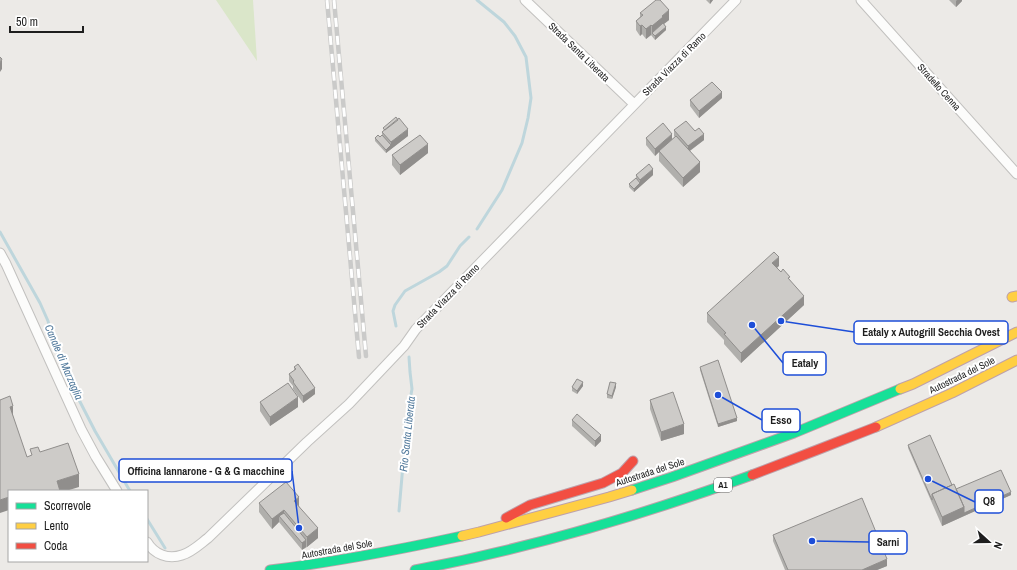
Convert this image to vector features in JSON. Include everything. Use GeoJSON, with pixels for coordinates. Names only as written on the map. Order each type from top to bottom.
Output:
{"type":"FeatureCollection","features":[{"type":"Feature","properties":{"kind":"highway","name":"Autostrada del Sole"},"geometry":{"type":"LineString","coordinates":[[270,570],[311,565],[398,550],[479,532],[609,497],[679,475],[794,433],[913,384],[1017,332]]}},
{"type":"Feature","properties":{"kind":"highway","name":"Autostrada del Sole"},"geometry":{"type":"LineString","coordinates":[[415,570],[480,557],[569,534],[682,500],[805,456],[858,434],[961,389],[1017,360]]}},
{"type":"Feature","properties":{"kind":"highway"},"geometry":{"type":"LineString","coordinates":[[479,532],[530,505],[603,483],[622,473],[633,461]]}},
{"type":"Feature","properties":{"kind":"street","name":"Strada Santa Liberata"},"geometry":{"type":"LineString","coordinates":[[525,0],[634,104]]}},
{"type":"Feature","properties":{"kind":"street","name":"Strada Viazza di Ramo"},"geometry":{"type":"LineString","coordinates":[[148,543],[155,552],[163,556],[172,557],[182,556],[193,550],[208,538],[307,442],[349,404],[404,346],[416,329],[736,0]]}},
{"type":"Feature","properties":{"kind":"street","name":"Stradello Cenna"},"geometry":{"type":"LineString","coordinates":[[861,0],[1017,174]]}},
{"type":"Feature","properties":{"kind":"street"},"geometry":{"type":"LineString","coordinates":[[0,253],[81,429],[116,490]]}},
{"type":"Feature","properties":{"kind":"green space"},"geometry":{"type":"Polygon","coordinates":[[[216,0],[253,0],[257,61],[216,0]]]}},
{"type":"Feature","properties":{"kind":"building"},"geometry":{"type":"Polygon","coordinates":[[[656,0],[660,0],[669,10],[662,16],[663,17],[646,29],[642,25],[640,26],[636,21],[643,15],[640,13],[656,0]]]}},
{"type":"Feature","properties":{"kind":"building"},"geometry":{"type":"Polygon","coordinates":[[[663,23],[666,27],[655,36],[652,33],[663,23]]]}},
{"type":"Feature","properties":{"kind":"building"},"geometry":{"type":"Polygon","coordinates":[[[712,82],[722,92],[699,111],[690,100],[712,82]]]}},
{"type":"Feature","properties":{"kind":"building"},"geometry":{"type":"Polygon","coordinates":[[[396,117],[398,120],[385,130],[383,128],[396,117]]]}},
{"type":"Feature","properties":{"kind":"building"},"geometry":{"type":"Polygon","coordinates":[[[399,118],[408,129],[391,142],[382,132],[399,118]]]}},
{"type":"Feature","properties":{"kind":"building"},"geometry":{"type":"Polygon","coordinates":[[[686,121],[695,131],[699,128],[704,134],[688,146],[674,130],[686,121]]]}},
{"type":"Feature","properties":{"kind":"building"},"geometry":{"type":"Polygon","coordinates":[[[663,123],[672,134],[655,149],[646,138],[663,123]]]}},
{"type":"Feature","properties":{"kind":"building"},"geometry":{"type":"Polygon","coordinates":[[[378,135],[380,137],[382,135],[391,145],[386,150],[375,138],[378,135]]]}},
{"type":"Feature","properties":{"kind":"building"},"geometry":{"type":"Polygon","coordinates":[[[420,135],[428,144],[400,165],[392,155],[420,135]]]}},
{"type":"Feature","properties":{"kind":"building"},"geometry":{"type":"Polygon","coordinates":[[[676,136],[700,162],[683,178],[659,151],[676,136]]]}},
{"type":"Feature","properties":{"kind":"building"},"geometry":{"type":"Polygon","coordinates":[[[649,164],[653,169],[640,180],[636,175],[649,164]]]}},
{"type":"Feature","properties":{"kind":"building"},"geometry":{"type":"Polygon","coordinates":[[[636,178],[640,183],[634,189],[629,184],[636,178]]]}},
{"type":"Feature","properties":{"kind":"building"},"geometry":{"type":"Polygon","coordinates":[[[774,252],[779,257],[772,263],[781,272],[783,269],[790,277],[788,278],[804,296],[741,353],[724,334],[726,333],[707,313],[774,252]]]}},
{"type":"Feature","properties":{"kind":"building"},"geometry":{"type":"Polygon","coordinates":[[[718,360],[737,418],[718,424],[700,367],[718,360]]]}},
{"type":"Feature","properties":{"kind":"building"},"geometry":{"type":"Polygon","coordinates":[[[298,364],[315,388],[303,396],[289,374],[296,369],[294,367],[298,364]]]}},
{"type":"Feature","properties":{"kind":"building"},"geometry":{"type":"Polygon","coordinates":[[[577,379],[583,382],[577,391],[572,387],[577,379]]]}},
{"type":"Feature","properties":{"kind":"building"},"geometry":{"type":"Polygon","coordinates":[[[610,382],[616,383],[612,396],[607,394],[610,382]]]}},
{"type":"Feature","properties":{"kind":"building"},"geometry":{"type":"Polygon","coordinates":[[[288,383],[298,397],[270,417],[260,402],[288,383]]]}},
{"type":"Feature","properties":{"kind":"building"},"geometry":{"type":"Polygon","coordinates":[[[673,392],[684,424],[661,432],[650,400],[673,392]]]}},
{"type":"Feature","properties":{"kind":"building"},"geometry":{"type":"Polygon","coordinates":[[[10,396],[13,406],[10,407],[27,457],[32,455],[30,449],[38,447],[40,452],[68,443],[79,474],[57,481],[60,490],[8,490],[8,497],[0,500],[0,400],[10,396]]]}},
{"type":"Feature","properties":{"kind":"building"},"geometry":{"type":"Polygon","coordinates":[[[577,414],[601,435],[595,441],[572,420],[577,414]]]}},
{"type":"Feature","properties":{"kind":"building"},"geometry":{"type":"Polygon","coordinates":[[[930,435],[952,485],[932,494],[932,500],[908,445],[930,435]]]}},
{"type":"Feature","properties":{"kind":"building"},"geometry":{"type":"Polygon","coordinates":[[[1001,470],[1011,492],[964,513],[964,507],[956,489],[1001,470]]]}},
{"type":"Feature","properties":{"kind":"building"},"geometry":{"type":"Polygon","coordinates":[[[286,482],[299,497],[294,501],[318,528],[307,537],[284,510],[272,519],[259,503],[286,482]]]}},
{"type":"Feature","properties":{"kind":"building"},"geometry":{"type":"Polygon","coordinates":[[[954,484],[964,507],[942,517],[932,494],[954,484]]]}},
{"type":"Feature","properties":{"kind":"building"},"geometry":{"type":"Polygon","coordinates":[[[862,498],[887,559],[862,570],[788,570],[773,535],[862,498]]]}},
{"type":"Feature","properties":{"kind":"building"},"geometry":{"type":"Polygon","coordinates":[[[284,513],[306,540],[302,543],[279,516],[284,513]]]}},
{"type":"Feature","properties":{"kind":"waterway","name":"Rio Santa Liberata"},"geometry":{"type":"LineString","coordinates":[[477,0],[504,22],[515,36],[526,57],[531,98],[522,143],[502,190],[477,229]]}},
{"type":"Feature","properties":{"kind":"waterway","name":"Canale di Marzaglia"},"geometry":{"type":"LineString","coordinates":[[0,232],[40,303],[48,321],[54,345],[75,392],[95,431],[129,490]]}},
{"type":"Feature","properties":{"kind":"waterway","name":"Rio Santa Liberata"},"geometry":{"type":"LineString","coordinates":[[396,326],[393,311],[395,305],[405,291],[447,266],[460,246],[469,237]]}},
{"type":"Feature","properties":{"kind":"waterway","name":"Rio Santa Liberata"},"geometry":{"type":"LineString","coordinates":[[399,511],[408,411],[412,389],[409,357]]}},
{"type":"Feature","properties":{"kind":"waterway","name":"Canale di Marzaglia"},"geometry":{"type":"LineString","coordinates":[[148,521],[165,548]]}},
{"type":"Feature","properties":{"kind":"railway"},"geometry":{"type":"LineString","coordinates":[[327,0],[359,357]]}},
{"type":"Feature","properties":{"kind":"railway"},"geometry":{"type":"LineString","coordinates":[[334,0],[366,356]]}},
{"type":"Feature","properties":{"kind":"traffic: fast"},"geometry":{"type":"LineString","coordinates":[[632,490],[794,433],[900,389]]}},
{"type":"Feature","properties":{"kind":"traffic: fast"},"geometry":{"type":"LineString","coordinates":[[415,570],[501,552],[586,529],[670,504],[752,475]]}},
{"type":"Feature","properties":{"kind":"traffic: fast"},"geometry":{"type":"LineString","coordinates":[[270,570],[366,555],[462,536]]}},
{"type":"Feature","properties":{"kind":"traffic: slow"},"geometry":{"type":"LineString","coordinates":[[1012,297],[1017,296]]}},
{"type":"Feature","properties":{"kind":"traffic: slow"},"geometry":{"type":"LineString","coordinates":[[900,389],[1017,332]]}},
{"type":"Feature","properties":{"kind":"traffic: slow"},"geometry":{"type":"LineString","coordinates":[[876,427],[952,393],[1017,360]]}},
{"type":"Feature","properties":{"kind":"traffic: slow"},"geometry":{"type":"LineString","coordinates":[[462,536],[632,490]]}},
{"type":"Feature","properties":{"kind":"traffic: jam"},"geometry":{"type":"LineString","coordinates":[[752,475],[876,427]]}},
{"type":"Feature","properties":{"kind":"traffic: jam"},"geometry":{"type":"LineString","coordinates":[[506,518],[530,505],[603,483],[622,473],[633,461]]}},
{"type":"Feature","properties":{"kind":"place","name":"Eataly x Autogrill Secchia Ovest"},"geometry":{"type":"Point","coordinates":[781,321]}},
{"type":"Feature","properties":{"kind":"place","name":"Eataly"},"geometry":{"type":"Point","coordinates":[752,325]}},
{"type":"Feature","properties":{"kind":"place","name":"Esso"},"geometry":{"type":"Point","coordinates":[718,395]}},
{"type":"Feature","properties":{"kind":"place","name":"Q8"},"geometry":{"type":"Point","coordinates":[928,479]}},
{"type":"Feature","properties":{"kind":"place","name":"Officina Iannarone - G & G macchine"},"geometry":{"type":"Point","coordinates":[299,528]}},
{"type":"Feature","properties":{"kind":"place","name":"Sarni"},"geometry":{"type":"Point","coordinates":[812,541]}}]}
